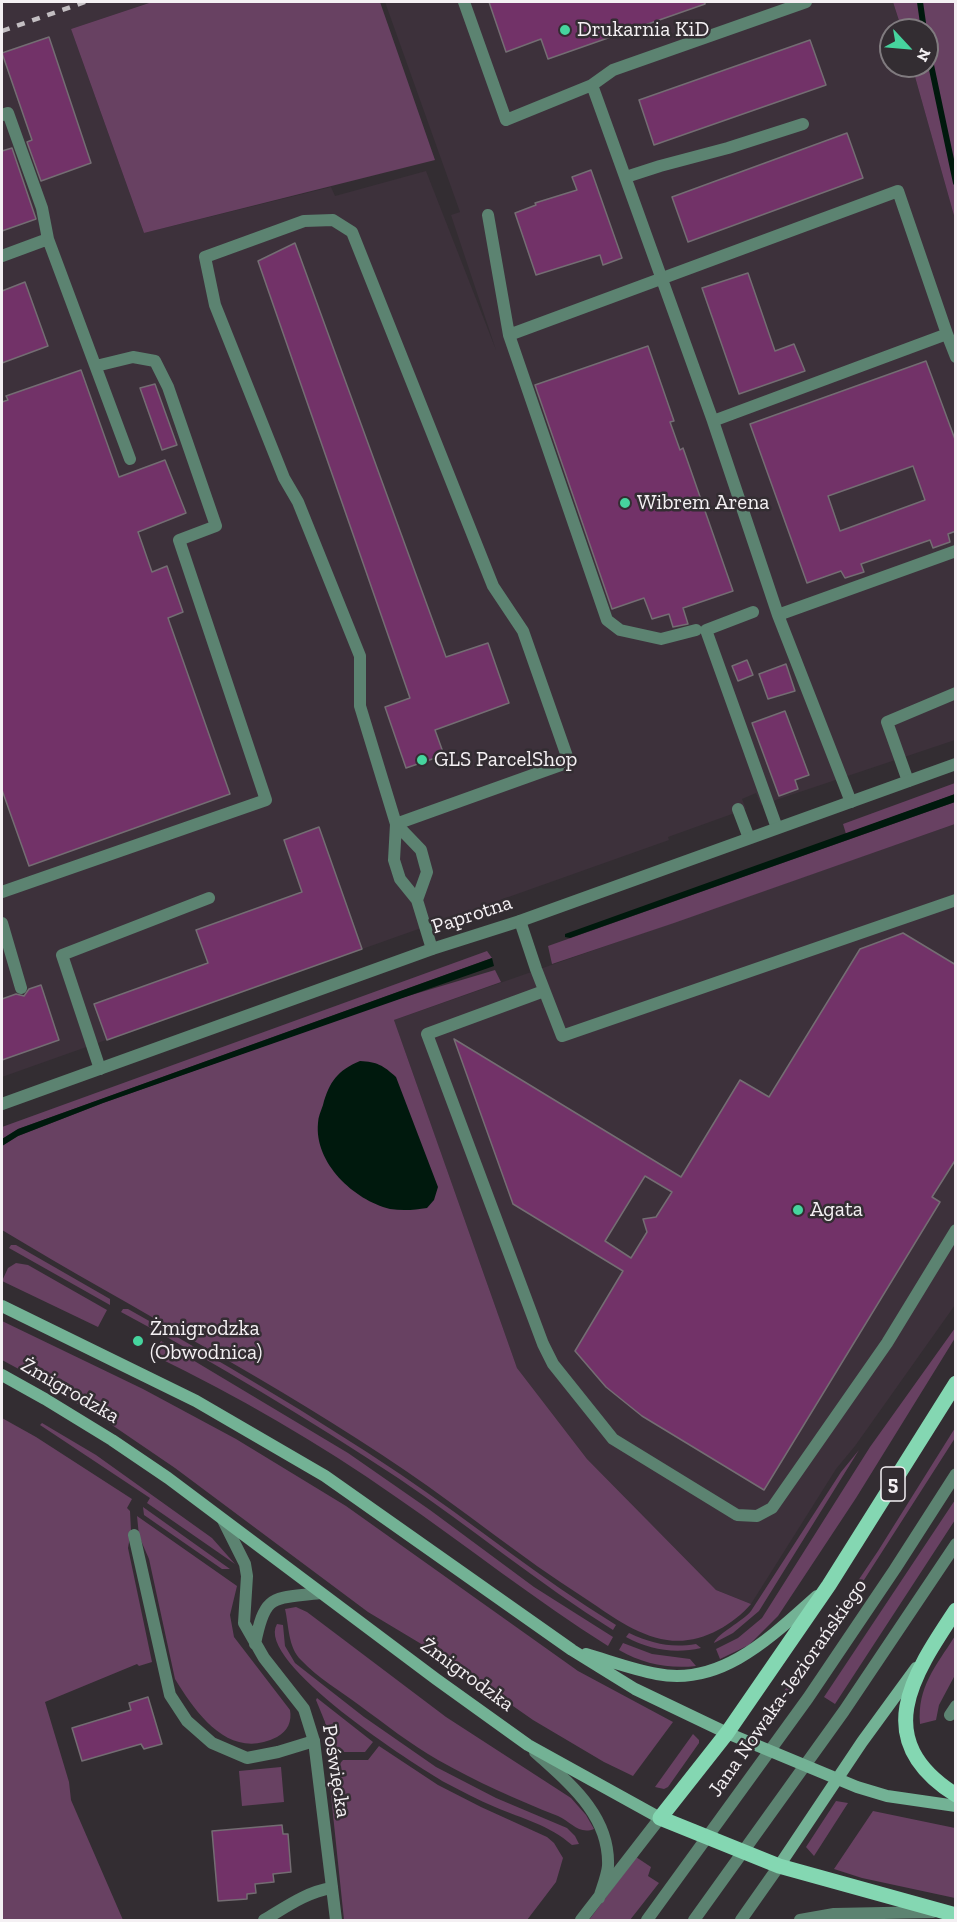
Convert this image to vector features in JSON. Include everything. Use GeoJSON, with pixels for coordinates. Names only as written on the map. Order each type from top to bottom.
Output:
{"type":"FeatureCollection","features":[{"type":"Feature","properties":{"kind":"main road","name":"Żmigrodzka"},"geometry":{"type":"LineString","coordinates":[[2,1306],[196,1401],[325,1476],[573,1650],[635,1689],[728,1733],[837,1779],[887,1796],[956,1806]]}},
{"type":"Feature","properties":{"kind":"main road","name":"Żmigrodzka"},"geometry":{"type":"LineString","coordinates":[[2,1375],[112,1440],[168,1478],[320,1593],[528,1745],[660,1818],[779,1866],[949,1914]]}},
{"type":"Feature","properties":{"kind":"main road","name":"5"},"geometry":{"type":"LineString","coordinates":[[660,1818],[728,1733],[829,1585],[956,1383]]}},
{"type":"Feature","properties":{"kind":"main road"},"geometry":{"type":"LineString","coordinates":[[573,1650],[658,1674],[675,1676],[698,1674],[741,1658],[762,1644],[829,1585]]}},
{"type":"Feature","properties":{"kind":"main road"},"geometry":{"type":"LineString","coordinates":[[779,1866],[956,1610]]}},
{"type":"Feature","properties":{"kind":"main road"},"geometry":{"type":"LineString","coordinates":[[926,1655],[912,1685],[907,1704],[908,1737],[915,1760],[940,1785],[956,1795]]}},
{"type":"Feature","properties":{"kind":"street"},"geometry":{"type":"LineString","coordinates":[[464,2],[506,120],[592,85],[613,70],[806,2]]}},
{"type":"Feature","properties":{"kind":"street"},"geometry":{"type":"LineString","coordinates":[[592,85],[713,421],[778,615],[851,802]]}},
{"type":"Feature","properties":{"kind":"street"},"geometry":{"type":"LineString","coordinates":[[2,115],[8,113],[42,208],[48,239],[130,459]]}},
{"type":"Feature","properties":{"kind":"street"},"geometry":{"type":"LineString","coordinates":[[626,177],[803,124]]}},
{"type":"Feature","properties":{"kind":"street"},"geometry":{"type":"LineString","coordinates":[[509,335],[898,191],[956,357]]}},
{"type":"Feature","properties":{"kind":"street"},"geometry":{"type":"LineString","coordinates":[[488,215],[509,335],[607,620],[620,630],[661,639],[696,630]]}},
{"type":"Feature","properties":{"kind":"street"},"geometry":{"type":"LineString","coordinates":[[396,824],[569,762],[523,631],[493,586],[352,232],[333,220],[303,221],[205,257],[215,305],[284,478],[298,502],[360,656],[360,706],[396,824],[394,860],[400,879],[417,900],[432,949]]}},
{"type":"Feature","properties":{"kind":"street"},"geometry":{"type":"LineString","coordinates":[[2,256],[48,239]]}},
{"type":"Feature","properties":{"kind":"street"},"geometry":{"type":"LineString","coordinates":[[713,421],[947,334]]}},
{"type":"Feature","properties":{"kind":"street"},"geometry":{"type":"LineString","coordinates":[[2,892],[266,800],[179,540],[216,526],[168,387],[154,361],[134,357],[96,366]]}},
{"type":"Feature","properties":{"kind":"street"},"geometry":{"type":"LineString","coordinates":[[778,615],[956,551]]}},
{"type":"Feature","properties":{"kind":"street"},"geometry":{"type":"LineString","coordinates":[[753,612],[706,630],[740,737],[777,828]]}},
{"type":"Feature","properties":{"kind":"street"},"geometry":{"type":"LineString","coordinates":[[908,782],[887,722],[956,693]]}},
{"type":"Feature","properties":{"kind":"street","name":"Paprotna"},"geometry":{"type":"LineString","coordinates":[[2,1104],[956,764]]}},
{"type":"Feature","properties":{"kind":"street"},"geometry":{"type":"LineString","coordinates":[[738,809],[749,838]]}},
{"type":"Feature","properties":{"kind":"street"},"geometry":{"type":"LineString","coordinates":[[396,824],[421,850],[427,872],[417,900]]}},
{"type":"Feature","properties":{"kind":"street"},"geometry":{"type":"LineString","coordinates":[[100,1069],[62,955],[209,898]]}},
{"type":"Feature","properties":{"kind":"street"},"geometry":{"type":"LineString","coordinates":[[520,921],[544,992],[562,1036],[956,900]]}},
{"type":"Feature","properties":{"kind":"street"},"geometry":{"type":"LineString","coordinates":[[2,923],[21,988]]}},
{"type":"Feature","properties":{"kind":"street"},"geometry":{"type":"LineString","coordinates":[[544,992],[427,1034],[543,1344],[553,1364],[614,1439],[737,1515],[757,1516],[772,1508],[887,1343],[956,1230]]}},
{"type":"Feature","properties":{"kind":"street","name":"Jana Nowaka-Jeziorańskiego"},"geometry":{"type":"LineString","coordinates":[[647,1920],[808,1698],[956,1474]]}},
{"type":"Feature","properties":{"kind":"street","name":"Poświęcka"},"geometry":{"type":"LineString","coordinates":[[223,1520],[245,1564],[247,1576],[244,1623],[255,1644],[304,1709],[314,1741],[336,1920]]}},
{"type":"Feature","properties":{"kind":"street"},"geometry":{"type":"LineString","coordinates":[[134,1535],[170,1695],[188,1720],[212,1743],[247,1758],[278,1752],[314,1741]]}},
{"type":"Feature","properties":{"kind":"street"},"geometry":{"type":"LineString","coordinates":[[694,1920],[844,1711],[956,1544]]}},
{"type":"Feature","properties":{"kind":"street"},"geometry":{"type":"LineString","coordinates":[[255,1644],[260,1618],[268,1604],[286,1597],[320,1593]]}},
{"type":"Feature","properties":{"kind":"street"},"geometry":{"type":"LineString","coordinates":[[528,1745],[579,1792],[602,1827],[608,1868],[599,1898]]}},
{"type":"Feature","properties":{"kind":"street"},"geometry":{"type":"LineString","coordinates":[[581,1920],[660,1818]]}},
{"type":"Feature","properties":{"kind":"street"},"geometry":{"type":"LineString","coordinates":[[741,1920],[779,1866]]}},
{"type":"Feature","properties":{"kind":"street"},"geometry":{"type":"LineString","coordinates":[[264,1920],[304,1896],[318,1890],[332,1888]]}},
{"type":"Feature","properties":{"kind":"street"},"geometry":{"type":"LineString","coordinates":[[800,1920],[834,1914],[949,1914]]}},
{"type":"Feature","properties":{"kind":"shaded area"},"geometry":{"type":"Polygon","coordinates":[[[2,2],[152,2],[71,29],[144,233],[331,187],[335,196],[426,171],[496,350],[451,215],[460,212],[385,2],[893,2],[898,18],[879,18],[879,78],[915,78],[955,219],[955,740],[761,805],[756,793],[742,799],[746,809],[668,837],[669,840],[2,1077],[2,2]]]}},
{"type":"Feature","properties":{"kind":"shaded area"},"geometry":{"type":"Polygon","coordinates":[[[152,2],[380,2],[435,160],[144,233],[71,29],[152,2]]]}},
{"type":"Feature","properties":{"kind":"shaded area"},"geometry":{"type":"Polygon","coordinates":[[[893,2],[955,2],[955,219],[915,78],[939,78],[939,18],[898,18],[893,2]]]}},
{"type":"Feature","properties":{"kind":"shaded area"},"geometry":{"type":"Polygon","coordinates":[[[955,783],[955,794],[846,834],[843,824],[955,783]]]}},
{"type":"Feature","properties":{"kind":"shaded area"},"geometry":{"type":"Polygon","coordinates":[[[955,794],[955,802],[570,938],[565,937],[565,934],[955,794]]]}},
{"type":"Feature","properties":{"kind":"shaded area"},"geometry":{"type":"Polygon","coordinates":[[[955,802],[955,824],[552,964],[548,946],[955,802]]]}},
{"type":"Feature","properties":{"kind":"shaded area"},"geometry":{"type":"Polygon","coordinates":[[[955,824],[955,1305],[855,1446],[836,1469],[751,1604],[716,1590],[587,1459],[517,1368],[394,1020],[955,824]]]}},
{"type":"Feature","properties":{"kind":"shaded area"},"geometry":{"type":"Polygon","coordinates":[[[487,951],[492,958],[18,1129],[2,1139],[2,1127],[487,951]]]}},
{"type":"Feature","properties":{"kind":"shaded area"},"geometry":{"type":"Polygon","coordinates":[[[492,958],[494,966],[103,1103],[18,1136],[2,1146],[2,1139],[18,1129],[492,958]]]}},
{"type":"Feature","properties":{"kind":"shaded area"},"geometry":{"type":"Polygon","coordinates":[[[495,970],[501,982],[394,1020],[517,1368],[587,1459],[716,1590],[751,1604],[724,1627],[702,1637],[679,1641],[667,1640],[644,1634],[623,1623],[538,1567],[357,1438],[2,1230],[2,1146],[18,1136],[103,1103],[388,1002],[495,970]]]}},
{"type":"Feature","properties":{"kind":"shaded area"},"geometry":{"type":"Polygon","coordinates":[[[360,1061],[380,1065],[396,1077],[438,1187],[434,1200],[427,1208],[400,1210],[376,1204],[350,1188],[339,1178],[322,1152],[318,1138],[318,1121],[328,1090],[340,1073],[360,1061]]]}},
{"type":"Feature","properties":{"kind":"shaded area"},"geometry":{"type":"Polygon","coordinates":[[[11,1245],[16,1245],[110,1299],[110,1305],[9,1248],[11,1245]]]}},
{"type":"Feature","properties":{"kind":"shaded area"},"geometry":{"type":"Polygon","coordinates":[[[16,1263],[28,1265],[107,1310],[98,1327],[2,1281],[8,1268],[16,1263]]]}},
{"type":"Feature","properties":{"kind":"shaded area"},"geometry":{"type":"Polygon","coordinates":[[[123,1309],[128,1309],[231,1369],[367,1452],[561,1589],[616,1625],[613,1630],[558,1594],[398,1478],[261,1392],[121,1312],[123,1309]]]}},
{"type":"Feature","properties":{"kind":"shaded area"},"geometry":{"type":"Polygon","coordinates":[[[2,1321],[143,1389],[236,1439],[346,1506],[578,1671],[673,1722],[633,1776],[604,1762],[533,1720],[443,1657],[368,1612],[175,1468],[109,1423],[2,1360],[2,1321]]]}},
{"type":"Feature","properties":{"kind":"shaded area"},"geometry":{"type":"Polygon","coordinates":[[[955,1328],[955,1338],[856,1498],[778,1616],[749,1645],[720,1659],[716,1649],[738,1638],[762,1618],[870,1447],[955,1328]]]}},
{"type":"Feature","properties":{"kind":"shaded area"},"geometry":{"type":"Polygon","coordinates":[[[161,1341],[348,1453],[534,1587],[613,1637],[608,1646],[338,1458],[247,1404],[153,1355],[161,1341]]]}},
{"type":"Feature","properties":{"kind":"shaded area"},"geometry":{"type":"Polygon","coordinates":[[[2,1418],[36,1437],[132,1499],[127,1508],[130,1511],[131,1531],[128,1548],[152,1662],[139,1666],[137,1664],[45,1702],[69,1782],[71,1800],[123,1920],[2,1920],[2,1418]]]}},
{"type":"Feature","properties":{"kind":"shaded area"},"geometry":{"type":"Polygon","coordinates":[[[42,1423],[96,1455],[212,1538],[235,1564],[147,1503],[150,1498],[40,1425],[42,1423]]]}},
{"type":"Feature","properties":{"kind":"shaded area"},"geometry":{"type":"Polygon","coordinates":[[[955,1428],[955,1438],[839,1619],[781,1705],[776,1703],[878,1551],[955,1428]]]}},
{"type":"Feature","properties":{"kind":"shaded area"},"geometry":{"type":"Polygon","coordinates":[[[859,1450],[759,1611],[733,1633],[714,1643],[751,1611],[841,1472],[859,1450]]]}},
{"type":"Feature","properties":{"kind":"shaded area"},"geometry":{"type":"Polygon","coordinates":[[[955,1500],[955,1520],[835,1704],[824,1697],[955,1500]]]}},
{"type":"Feature","properties":{"kind":"shaded area"},"geometry":{"type":"Polygon","coordinates":[[[143,1507],[230,1569],[222,1569],[144,1515],[143,1507]]]}},
{"type":"Feature","properties":{"kind":"shaded area"},"geometry":{"type":"Polygon","coordinates":[[[137,1516],[237,1586],[230,1615],[234,1637],[290,1710],[288,1725],[281,1735],[260,1743],[244,1743],[230,1739],[205,1720],[184,1693],[175,1679],[149,1559],[139,1536],[137,1516]]]}},
{"type":"Feature","properties":{"kind":"shaded area"},"geometry":{"type":"Polygon","coordinates":[[[296,1607],[307,1612],[446,1717],[571,1798],[586,1815],[594,1829],[579,1829],[558,1816],[527,1804],[453,1768],[408,1741],[329,1684],[308,1667],[294,1649],[285,1609],[296,1607]]]}},
{"type":"Feature","properties":{"kind":"shaded area"},"geometry":{"type":"Polygon","coordinates":[[[277,1624],[283,1625],[285,1646],[295,1663],[364,1717],[436,1767],[496,1798],[567,1828],[579,1844],[572,1845],[545,1827],[446,1783],[373,1735],[312,1687],[289,1662],[276,1641],[277,1624]]]}},
{"type":"Feature","properties":{"kind":"shaded area"},"geometry":{"type":"Polygon","coordinates":[[[629,1633],[662,1644],[678,1646],[696,1644],[701,1648],[672,1651],[653,1648],[626,1637],[629,1633]]]}},
{"type":"Feature","properties":{"kind":"shaded area"},"geometry":{"type":"Polygon","coordinates":[[[955,1636],[955,1675],[939,1705],[936,1720],[920,1724],[922,1699],[929,1677],[955,1636]]]}},
{"type":"Feature","properties":{"kind":"shaded area"},"geometry":{"type":"Polygon","coordinates":[[[623,1643],[652,1654],[690,1659],[696,1666],[676,1667],[647,1662],[619,1650],[623,1643]]]}},
{"type":"Feature","properties":{"kind":"shaded area"},"geometry":{"type":"Polygon","coordinates":[[[317,1698],[373,1742],[365,1752],[342,1752],[331,1757],[325,1722],[317,1698]]]}},
{"type":"Feature","properties":{"kind":"shaded area"},"geometry":{"type":"Polygon","coordinates":[[[693,1734],[699,1743],[668,1787],[664,1789],[655,1787],[693,1734]]]}},
{"type":"Feature","properties":{"kind":"shaded area"},"geometry":{"type":"Polygon","coordinates":[[[379,1746],[438,1785],[547,1837],[554,1843],[563,1858],[556,1882],[527,1920],[344,1920],[330,1786],[338,1784],[335,1769],[343,1760],[368,1760],[379,1746]]]}},
{"type":"Feature","properties":{"kind":"shaded area"},"geometry":{"type":"Polygon","coordinates":[[[281,1767],[284,1802],[242,1806],[239,1771],[281,1767]]]}},
{"type":"Feature","properties":{"kind":"shaded area"},"geometry":{"type":"Polygon","coordinates":[[[836,1801],[848,1803],[814,1856],[806,1847],[836,1801]]]}},
{"type":"Feature","properties":{"kind":"shaded area"},"geometry":{"type":"Polygon","coordinates":[[[873,1811],[955,1828],[955,1898],[862,1878],[834,1869],[873,1811]]]}},
{"type":"Feature","properties":{"kind":"shaded area"},"geometry":{"type":"Polygon","coordinates":[[[636,1857],[651,1867],[648,1876],[659,1883],[630,1920],[589,1920],[636,1857]]]}},
{"type":"Feature","properties":{"kind":"building","name":"Drukarnia KiD"},"geometry":{"type":"Polygon","coordinates":[[[489,2],[705,2],[705,4],[548,59],[541,39],[506,52],[489,2]]]}},
{"type":"Feature","properties":{"kind":"building"},"geometry":{"type":"Polygon","coordinates":[[[49,37],[91,163],[41,181],[27,142],[32,140],[2,53],[49,37]]]}},
{"type":"Feature","properties":{"kind":"building"},"geometry":{"type":"Polygon","coordinates":[[[810,40],[826,85],[654,145],[639,100],[810,40]]]}},
{"type":"Feature","properties":{"kind":"building"},"geometry":{"type":"Polygon","coordinates":[[[847,133],[863,178],[688,242],[672,197],[847,133]]]}},
{"type":"Feature","properties":{"kind":"building"},"geometry":{"type":"Polygon","coordinates":[[[12,148],[36,219],[2,231],[2,151],[12,148]]]}},
{"type":"Feature","properties":{"kind":"building"},"geometry":{"type":"Polygon","coordinates":[[[591,170],[622,258],[603,265],[600,255],[536,275],[515,213],[536,205],[535,203],[577,190],[572,177],[591,170]]]}},
{"type":"Feature","properties":{"kind":"building"},"geometry":{"type":"Polygon","coordinates":[[[295,243],[446,657],[488,643],[509,703],[435,730],[444,755],[406,768],[385,707],[410,698],[258,261],[295,243]]]}},
{"type":"Feature","properties":{"kind":"building"},"geometry":{"type":"Polygon","coordinates":[[[748,273],[775,351],[794,344],[805,371],[739,394],[702,288],[748,273]]]}},
{"type":"Feature","properties":{"kind":"building"},"geometry":{"type":"Polygon","coordinates":[[[25,282],[48,346],[2,363],[2,291],[25,282]]]}},
{"type":"Feature","properties":{"kind":"building","name":"Wibrem Arena"},"geometry":{"type":"Polygon","coordinates":[[[648,346],[674,421],[670,422],[680,450],[683,448],[733,591],[683,608],[688,624],[673,627],[669,614],[652,619],[644,598],[612,609],[535,385],[648,346]]]}},
{"type":"Feature","properties":{"kind":"building"},"geometry":{"type":"Polygon","coordinates":[[[926,361],[956,442],[956,531],[948,534],[950,542],[933,548],[930,540],[861,564],[864,572],[845,578],[841,571],[807,583],[750,424],[926,361]],[[913,466],[828,496],[840,531],[925,500],[913,466]]]}},
{"type":"Feature","properties":{"kind":"building"},"geometry":{"type":"Polygon","coordinates":[[[81,370],[119,477],[165,460],[186,513],[138,532],[152,572],[167,566],[183,612],[168,618],[230,794],[29,866],[2,790],[2,402],[8,400],[6,396],[81,370]]]}},
{"type":"Feature","properties":{"kind":"building"},"geometry":{"type":"Polygon","coordinates":[[[155,384],[177,445],[162,450],[140,388],[155,384]]]}},
{"type":"Feature","properties":{"kind":"building"},"geometry":{"type":"Polygon","coordinates":[[[747,660],[753,675],[738,681],[732,666],[747,660]]]}},
{"type":"Feature","properties":{"kind":"building"},"geometry":{"type":"Polygon","coordinates":[[[786,664],[795,691],[768,699],[759,674],[786,664]]]}},
{"type":"Feature","properties":{"kind":"building"},"geometry":{"type":"Polygon","coordinates":[[[785,711],[809,775],[795,780],[798,789],[779,796],[752,723],[785,711]]]}},
{"type":"Feature","properties":{"kind":"building"},"geometry":{"type":"Polygon","coordinates":[[[319,827],[362,949],[107,1040],[94,1004],[208,963],[196,930],[302,892],[284,840],[319,827]]]}},
{"type":"Feature","properties":{"kind":"building","name":"Agata"},"geometry":{"type":"Polygon","coordinates":[[[903,933],[956,965],[956,1159],[932,1197],[940,1202],[764,1490],[642,1416],[606,1387],[575,1351],[623,1271],[513,1204],[454,1039],[681,1177],[740,1080],[769,1097],[860,949],[903,933]],[[645,1176],[605,1241],[631,1258],[647,1232],[643,1219],[656,1217],[672,1192],[645,1176]]]}},
{"type":"Feature","properties":{"kind":"building"},"geometry":{"type":"Polygon","coordinates":[[[41,985],[59,1040],[2,1060],[2,999],[16,994],[24,996],[29,989],[41,985]]]}},
{"type":"Feature","properties":{"kind":"building"},"geometry":{"type":"Polygon","coordinates":[[[148,1697],[162,1744],[144,1749],[141,1744],[82,1761],[72,1728],[131,1710],[129,1703],[148,1697]]]}},
{"type":"Feature","properties":{"kind":"building"},"geometry":{"type":"Polygon","coordinates":[[[282,1825],[283,1834],[288,1834],[291,1872],[273,1874],[274,1882],[255,1884],[256,1893],[247,1894],[247,1899],[218,1901],[212,1831],[282,1825]]]}},
{"type":"Feature","properties":{"kind":"waterway"},"geometry":{"type":"LineString","coordinates":[[920,2],[922,18]]}},
{"type":"Feature","properties":{"kind":"waterway"},"geometry":{"type":"LineString","coordinates":[[934,78],[956,183]]}},
{"type":"Feature","properties":{"kind":"railway"},"geometry":{"type":"LineString","coordinates":[[2,31],[85,2]]}},
{"type":"Feature","properties":{"kind":"place","name":"Drukarnia KiD"},"geometry":{"type":"Point","coordinates":[565,30]}},
{"type":"Feature","properties":{"kind":"place","name":"Wibrem Arena"},"geometry":{"type":"Point","coordinates":[625,503]}},
{"type":"Feature","properties":{"kind":"place","name":"GLS ParcelShop"},"geometry":{"type":"Point","coordinates":[422,760]}},
{"type":"Feature","properties":{"kind":"place","name":"Agata"},"geometry":{"type":"Point","coordinates":[798,1210]}},
{"type":"Feature","properties":{"kind":"place","name":"Żmigrodzka (Obwodnica)"},"geometry":{"type":"Point","coordinates":[138,1341]}}]}
